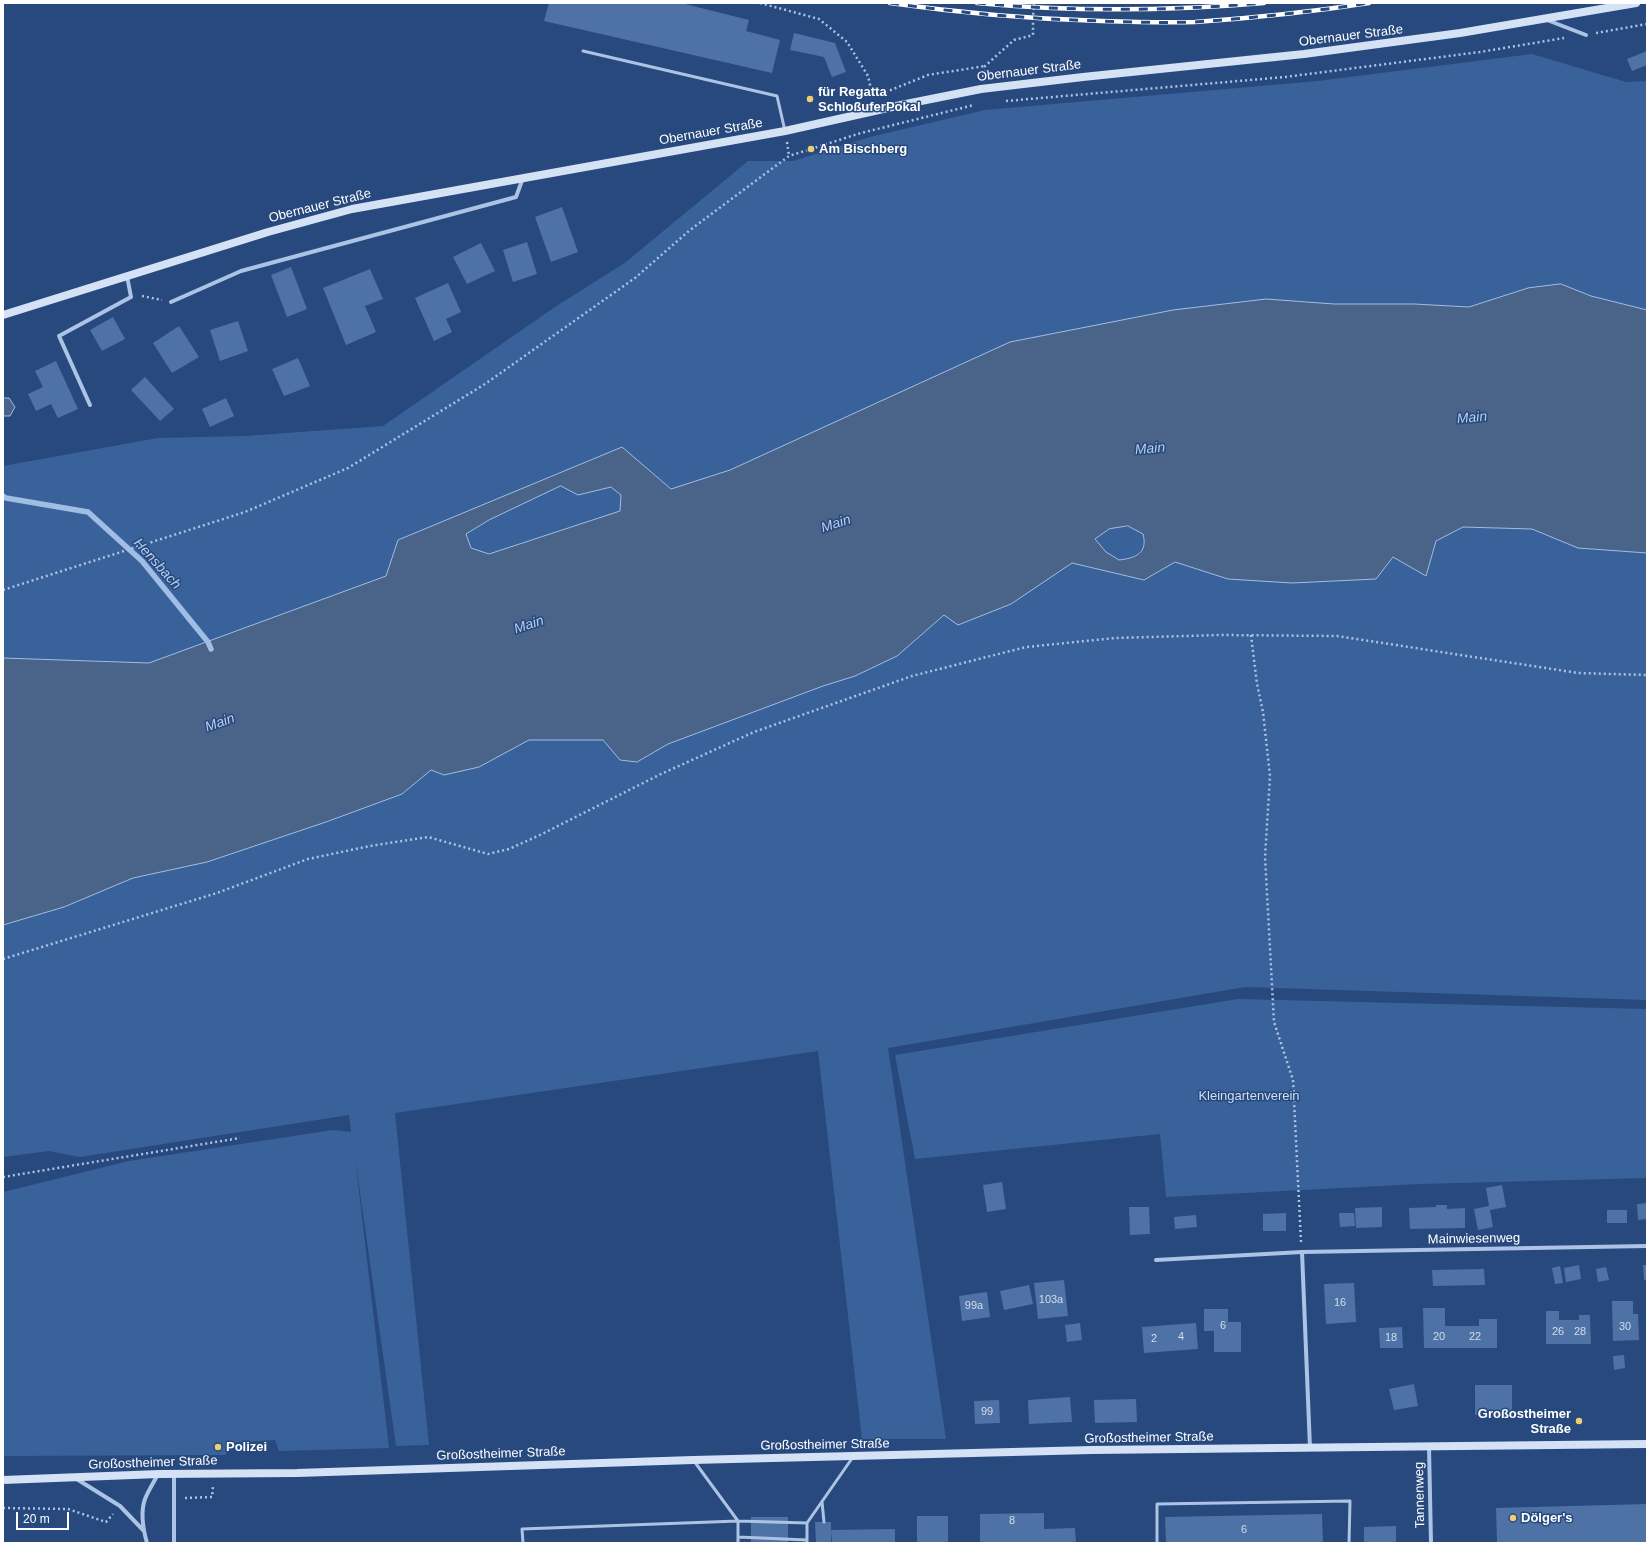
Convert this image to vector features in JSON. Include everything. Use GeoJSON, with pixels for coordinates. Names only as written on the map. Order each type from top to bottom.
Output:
{"type":"FeatureCollection","features":[{"type":"Feature","properties":{"kind":"main road","name":"Obernauer Straße"},"geometry":{"type":"LineString","coordinates":[[3,315],[268,232],[352,209],[785,131],[876,110],[981,89],[1083,76],[1304,54],[1460,33],[1636,3]]}},
{"type":"Feature","properties":{"kind":"main road","name":"Großostheimer Straße"},"geometry":{"type":"LineString","coordinates":[[3,1480],[159,1474],[298,1473],[693,1460],[1092,1450],[1647,1444]]}},
{"type":"Feature","properties":{"kind":"street"},"geometry":{"type":"LineString","coordinates":[[1543,18],[1586,35]]}},
{"type":"Feature","properties":{"kind":"street"},"geometry":{"type":"LineString","coordinates":[[170,302],[241,271],[516,197],[523,178]]}},
{"type":"Feature","properties":{"kind":"street"},"geometry":{"type":"LineString","coordinates":[[90,405],[59,336],[132,297],[127,276]]}},
{"type":"Feature","properties":{"kind":"street","name":"Mainwiesenweg"},"geometry":{"type":"LineString","coordinates":[[1156,1260],[1302,1252],[1647,1246]]}},
{"type":"Feature","properties":{"kind":"street"},"geometry":{"type":"LineString","coordinates":[[1302,1252],[1310,1448]]}},
{"type":"Feature","properties":{"kind":"street","name":"Tannenweg"},"geometry":{"type":"LineString","coordinates":[[1429,1447],[1432,1543]]}},
{"type":"Feature","properties":{"kind":"street"},"geometry":{"type":"LineString","coordinates":[[147,1543],[143,1530],[142,1514],[145,1499],[159,1474]]}},
{"type":"Feature","properties":{"kind":"street"},"geometry":{"type":"LineString","coordinates":[[174,1474],[174,1543]]}},
{"type":"Feature","properties":{"kind":"street"},"geometry":{"type":"LineString","coordinates":[[75,1478],[120,1506],[143,1530]]}},
{"type":"Feature","properties":{"kind":"lane"},"geometry":{"type":"LineString","coordinates":[[583,52],[777,96],[785,131]]}},
{"type":"Feature","properties":{"kind":"lane"},"geometry":{"type":"LineString","coordinates":[[738,1537],[807,1541],[807,1523],[854,1457]]}},
{"type":"Feature","properties":{"kind":"lane"},"geometry":{"type":"LineString","coordinates":[[693,1460],[738,1521],[738,1543]]}},
{"type":"Feature","properties":{"kind":"lane"},"geometry":{"type":"LineString","coordinates":[[822,1501],[824,1522]]}},
{"type":"Feature","properties":{"kind":"lane"},"geometry":{"type":"LineString","coordinates":[[1157,1543],[1157,1504],[1350,1501],[1349,1543]]}},
{"type":"Feature","properties":{"kind":"lane"},"geometry":{"type":"LineString","coordinates":[[523,1543],[522,1529],[738,1521],[807,1523]]}},
{"type":"Feature","properties":{"kind":"path"},"geometry":{"type":"LineString","coordinates":[[760,3],[819,19],[847,42],[868,76],[876,110]]}},
{"type":"Feature","properties":{"kind":"path"},"geometry":{"type":"LineString","coordinates":[[873,97],[928,75],[985,66],[1014,40],[1033,35],[1034,3]]}},
{"type":"Feature","properties":{"kind":"path"},"geometry":{"type":"LineString","coordinates":[[1005,101],[1285,77],[1480,52],[1647,24]]}},
{"type":"Feature","properties":{"kind":"path"},"geometry":{"type":"LineString","coordinates":[[981,89],[985,66]]}},
{"type":"Feature","properties":{"kind":"path"},"geometry":{"type":"LineString","coordinates":[[3,590],[153,543],[245,512],[348,468],[485,384],[636,278],[690,230],[790,156],[861,133],[976,105]]}},
{"type":"Feature","properties":{"kind":"path"},"geometry":{"type":"LineString","coordinates":[[132,293],[170,302]]}},
{"type":"Feature","properties":{"kind":"path"},"geometry":{"type":"LineString","coordinates":[[1251,635],[1257,684],[1263,712],[1270,776],[1265,857],[1274,1022],[1293,1080],[1302,1252]]}},
{"type":"Feature","properties":{"kind":"path"},"geometry":{"type":"LineString","coordinates":[[3,960],[217,892],[308,859],[370,846],[428,837],[488,854],[509,848],[546,832],[661,774],[754,732],[912,676],[1026,647],[1115,638],[1251,635],[1337,636],[1578,673],[1647,674]]}},
{"type":"Feature","properties":{"kind":"path"},"geometry":{"type":"LineString","coordinates":[[3,1177],[240,1138]]}},
{"type":"Feature","properties":{"kind":"path"},"geometry":{"type":"LineString","coordinates":[[3,1508],[68,1509],[106,1522],[120,1506]]}},
{"type":"Feature","properties":{"kind":"green space"},"geometry":{"type":"Polygon","coordinates":[[[1532,54],[1626,82],[1647,81],[1647,310],[1591,296],[1561,284],[1528,288],[1469,307],[1414,304],[1334,304],[730,470],[671,489],[622,447],[398,540],[386,576],[149,663],[3,658],[3,466],[158,438],[246,436],[383,426],[555,307],[626,262],[748,161],[793,161],[870,137],[985,110],[1318,81],[1532,54]]]}},
{"type":"Feature","properties":{"kind":"green space"},"geometry":{"type":"Polygon","coordinates":[[[561,486],[578,495],[611,487],[621,495],[620,511],[489,554],[471,548],[466,534],[489,520],[561,486]]]}},
{"type":"Feature","properties":{"kind":"green space"},"geometry":{"type":"Polygon","coordinates":[[[1128,526],[1143,534],[1144,540],[1142,550],[1130,557],[1119,560],[1106,552],[1095,539],[1109,529],[1128,526]]]}},
{"type":"Feature","properties":{"kind":"green space"},"geometry":{"type":"Polygon","coordinates":[[[1463,527],[1533,529],[1578,548],[1647,553],[1647,1000],[1245,987],[888,1048],[946,1439],[862,1439],[818,1051],[395,1113],[429,1445],[396,1446],[355,1157],[389,1448],[279,1451],[275,1440],[228,1443],[226,1455],[3,1456],[3,1192],[129,1161],[333,1130],[351,1132],[349,1115],[80,1157],[49,1151],[3,1157],[3,925],[64,907],[133,878],[207,862],[326,822],[402,794],[431,770],[444,775],[479,767],[529,740],[603,740],[620,760],[637,762],[668,744],[823,686],[855,676],[897,656],[944,615],[1011,604],[1072,563],[1144,580],[1175,562],[1228,579],[1292,583],[1376,579],[1393,557],[1436,541],[1463,527]]]}},
{"type":"Feature","properties":{"kind":"green space","name":"Kleingartenverein"},"geometry":{"type":"Polygon","coordinates":[[[1238,999],[1647,1009],[1647,1178],[1420,1184],[1166,1197],[1160,1134],[915,1159],[895,1055],[1238,999]]]}},
{"type":"Feature","properties":{"kind":"water","name":"Main"},"geometry":{"type":"Polygon","coordinates":[[[1561,284],[1591,296],[1647,310],[1647,553],[1578,548],[1532,529],[1463,527],[1436,541],[1426,576],[1393,557],[1376,579],[1292,583],[1228,579],[1175,562],[1144,580],[1072,563],[1011,604],[958,625],[944,615],[897,656],[855,676],[823,686],[668,744],[637,762],[620,760],[603,740],[529,740],[479,767],[444,775],[431,770],[402,794],[326,822],[207,862],[133,878],[64,907],[3,925],[3,658],[149,663],[386,576],[398,540],[622,447],[671,489],[730,470],[1010,342],[1173,310],[1266,299],[1334,304],[1414,304],[1469,307],[1528,288],[1561,284]],[[561,486],[489,520],[466,534],[471,548],[489,554],[620,511],[621,495],[611,487],[578,495],[561,486]],[[1128,526],[1109,529],[1095,539],[1106,552],[1119,560],[1131,558],[1142,550],[1144,540],[1143,534],[1128,526]]]}},
{"type":"Feature","properties":{"kind":"water"},"geometry":{"type":"Polygon","coordinates":[[[3,398],[9,398],[15,407],[10,416],[3,416],[3,398]]]}},
{"type":"Feature","properties":{"kind":"building"},"geometry":{"type":"Polygon","coordinates":[[[549,3],[681,3],[749,20],[746,31],[780,40],[772,73],[544,21],[549,3]]]}},
{"type":"Feature","properties":{"kind":"building"},"geometry":{"type":"Polygon","coordinates":[[[794,33],[835,43],[846,72],[832,77],[824,57],[790,50],[794,33]]]}},
{"type":"Feature","properties":{"kind":"building"},"geometry":{"type":"Polygon","coordinates":[[[1647,51],[1647,65],[1632,71],[1627,59],[1647,51]]]}},
{"type":"Feature","properties":{"kind":"building"},"geometry":{"type":"Polygon","coordinates":[[[562,207],[578,252],[551,262],[535,217],[562,207]]]}},
{"type":"Feature","properties":{"kind":"building"},"geometry":{"type":"Polygon","coordinates":[[[527,242],[537,274],[513,282],[503,250],[527,242]]]}},
{"type":"Feature","properties":{"kind":"building"},"geometry":{"type":"Polygon","coordinates":[[[481,243],[495,271],[467,284],[453,257],[481,243]]]}},
{"type":"Feature","properties":{"kind":"building"},"geometry":{"type":"Polygon","coordinates":[[[291,267],[307,309],[287,317],[271,275],[291,267]]]}},
{"type":"Feature","properties":{"kind":"building"},"geometry":{"type":"Polygon","coordinates":[[[370,269],[383,299],[365,306],[376,332],[346,345],[323,288],[370,269]]]}},
{"type":"Feature","properties":{"kind":"building"},"geometry":{"type":"Polygon","coordinates":[[[448,283],[461,312],[446,319],[452,332],[434,341],[415,298],[448,283]]]}},
{"type":"Feature","properties":{"kind":"building"},"geometry":{"type":"Polygon","coordinates":[[[113,317],[125,339],[102,351],[90,330],[113,317]]]}},
{"type":"Feature","properties":{"kind":"building"},"geometry":{"type":"Polygon","coordinates":[[[238,321],[248,351],[220,361],[210,330],[238,321]]]}},
{"type":"Feature","properties":{"kind":"building"},"geometry":{"type":"Polygon","coordinates":[[[179,326],[199,357],[172,373],[153,343],[179,326]]]}},
{"type":"Feature","properties":{"kind":"building"},"geometry":{"type":"Polygon","coordinates":[[[298,358],[310,386],[284,396],[272,369],[298,358]]]}},
{"type":"Feature","properties":{"kind":"building"},"geometry":{"type":"Polygon","coordinates":[[[56,361],[78,409],[58,418],[51,404],[36,411],[28,394],[43,387],[35,371],[56,361]]]}},
{"type":"Feature","properties":{"kind":"building"},"geometry":{"type":"Polygon","coordinates":[[[145,377],[174,409],[160,421],[131,390],[145,377]]]}},
{"type":"Feature","properties":{"kind":"building"},"geometry":{"type":"Polygon","coordinates":[[[226,398],[234,416],[210,427],[202,409],[226,398]]]}},
{"type":"Feature","properties":{"kind":"building"},"geometry":{"type":"Polygon","coordinates":[[[1002,1182],[1006,1209],[987,1212],[983,1185],[1002,1182]]]}},
{"type":"Feature","properties":{"kind":"building"},"geometry":{"type":"Polygon","coordinates":[[[1502,1185],[1506,1207],[1490,1210],[1493,1227],[1478,1230],[1474,1209],[1489,1206],[1486,1188],[1502,1185]]]}},
{"type":"Feature","properties":{"kind":"building"},"geometry":{"type":"Polygon","coordinates":[[[1647,1203],[1647,1219],[1638,1220],[1637,1204],[1647,1203]]]}},
{"type":"Feature","properties":{"kind":"building"},"geometry":{"type":"Polygon","coordinates":[[[1436,1205],[1447,1205],[1447,1209],[1465,1208],[1465,1228],[1410,1229],[1409,1208],[1436,1207],[1436,1205]]]}},
{"type":"Feature","properties":{"kind":"building"},"geometry":{"type":"Polygon","coordinates":[[[1129,1207],[1149,1207],[1150,1234],[1130,1235],[1129,1207]]]}},
{"type":"Feature","properties":{"kind":"building"},"geometry":{"type":"Polygon","coordinates":[[[1382,1207],[1382,1227],[1356,1228],[1355,1208],[1382,1207]]]}},
{"type":"Feature","properties":{"kind":"building"},"geometry":{"type":"Polygon","coordinates":[[[1607,1210],[1627,1210],[1627,1223],[1607,1223],[1607,1210]]]}},
{"type":"Feature","properties":{"kind":"building"},"geometry":{"type":"Polygon","coordinates":[[[1286,1213],[1286,1231],[1263,1231],[1263,1214],[1286,1213]]]}},
{"type":"Feature","properties":{"kind":"building"},"geometry":{"type":"Polygon","coordinates":[[[1339,1213],[1354,1213],[1355,1226],[1340,1227],[1339,1213]]]}},
{"type":"Feature","properties":{"kind":"building"},"geometry":{"type":"Polygon","coordinates":[[[1196,1215],[1197,1227],[1175,1229],[1174,1217],[1196,1215]]]}},
{"type":"Feature","properties":{"kind":"building"},"geometry":{"type":"Polygon","coordinates":[[[1579,1265],[1581,1279],[1566,1282],[1564,1268],[1579,1265]]]}},
{"type":"Feature","properties":{"kind":"building"},"geometry":{"type":"Polygon","coordinates":[[[1643,1265],[1647,1265],[1647,1280],[1644,1280],[1643,1265]]]}},
{"type":"Feature","properties":{"kind":"building"},"geometry":{"type":"Polygon","coordinates":[[[1560,1266],[1563,1283],[1555,1284],[1552,1268],[1560,1266]]]}},
{"type":"Feature","properties":{"kind":"building"},"geometry":{"type":"Polygon","coordinates":[[[1606,1267],[1609,1280],[1598,1282],[1596,1269],[1606,1267]]]}},
{"type":"Feature","properties":{"kind":"building"},"geometry":{"type":"Polygon","coordinates":[[[1484,1269],[1485,1285],[1433,1286],[1432,1270],[1484,1269]]]}},
{"type":"Feature","properties":{"kind":"building"},"geometry":{"type":"Polygon","coordinates":[[[1064,1280],[1068,1316],[1038,1319],[1034,1283],[1064,1280]]]}},
{"type":"Feature","properties":{"kind":"building"},"geometry":{"type":"Polygon","coordinates":[[[1354,1283],[1356,1322],[1326,1324],[1324,1284],[1354,1283]]]}},
{"type":"Feature","properties":{"kind":"building"},"geometry":{"type":"Polygon","coordinates":[[[1029,1285],[1033,1304],[1004,1310],[1000,1291],[1029,1285]]]}},
{"type":"Feature","properties":{"kind":"building"},"geometry":{"type":"Polygon","coordinates":[[[987,1292],[990,1317],[962,1321],[959,1296],[987,1292]]]}},
{"type":"Feature","properties":{"kind":"building"},"geometry":{"type":"Polygon","coordinates":[[[1612,1301],[1633,1301],[1633,1314],[1638,1314],[1639,1340],[1613,1341],[1612,1301]]]}},
{"type":"Feature","properties":{"kind":"building"},"geometry":{"type":"Polygon","coordinates":[[[1423,1308],[1445,1308],[1445,1326],[1479,1326],[1479,1319],[1497,1319],[1497,1348],[1424,1348],[1423,1308]]]}},
{"type":"Feature","properties":{"kind":"building"},"geometry":{"type":"Polygon","coordinates":[[[1204,1309],[1228,1309],[1228,1322],[1241,1322],[1241,1352],[1214,1352],[1214,1331],[1204,1331],[1204,1309]]]}},
{"type":"Feature","properties":{"kind":"building"},"geometry":{"type":"Polygon","coordinates":[[[1546,1311],[1559,1311],[1559,1320],[1579,1320],[1579,1315],[1590,1315],[1591,1344],[1546,1344],[1546,1311]]]}},
{"type":"Feature","properties":{"kind":"building"},"geometry":{"type":"Polygon","coordinates":[[[1080,1323],[1082,1340],[1067,1342],[1065,1325],[1080,1323]]]}},
{"type":"Feature","properties":{"kind":"building"},"geometry":{"type":"Polygon","coordinates":[[[1196,1323],[1198,1349],[1144,1353],[1142,1327],[1196,1323]]]}},
{"type":"Feature","properties":{"kind":"building"},"geometry":{"type":"Polygon","coordinates":[[[1402,1327],[1403,1348],[1380,1348],[1379,1328],[1402,1327]]]}},
{"type":"Feature","properties":{"kind":"building"},"geometry":{"type":"Polygon","coordinates":[[[1624,1355],[1625,1368],[1614,1370],[1613,1356],[1624,1355]]]}},
{"type":"Feature","properties":{"kind":"building"},"geometry":{"type":"Polygon","coordinates":[[[1414,1384],[1418,1406],[1394,1410],[1389,1389],[1414,1384]]]}},
{"type":"Feature","properties":{"kind":"building"},"geometry":{"type":"Polygon","coordinates":[[[1475,1385],[1512,1385],[1512,1415],[1475,1415],[1475,1385]]]}},
{"type":"Feature","properties":{"kind":"building"},"geometry":{"type":"Polygon","coordinates":[[[1070,1397],[1072,1422],[1029,1424],[1028,1400],[1070,1397]]]}},
{"type":"Feature","properties":{"kind":"building"},"geometry":{"type":"Polygon","coordinates":[[[1136,1399],[1137,1422],[1095,1423],[1094,1400],[1136,1399]]]}},
{"type":"Feature","properties":{"kind":"building"},"geometry":{"type":"Polygon","coordinates":[[[999,1400],[1000,1423],[975,1424],[974,1401],[999,1400]]]}},
{"type":"Feature","properties":{"kind":"building"},"geometry":{"type":"Polygon","coordinates":[[[1647,1504],[1647,1543],[1497,1543],[1496,1508],[1647,1504]]]}},
{"type":"Feature","properties":{"kind":"building"},"geometry":{"type":"Polygon","coordinates":[[[1044,1513],[1044,1529],[1075,1528],[1076,1543],[980,1543],[980,1514],[1044,1513]]]}},
{"type":"Feature","properties":{"kind":"building"},"geometry":{"type":"Polygon","coordinates":[[[1322,1514],[1323,1543],[1166,1543],[1165,1517],[1322,1514]]]}},
{"type":"Feature","properties":{"kind":"building"},"geometry":{"type":"Polygon","coordinates":[[[917,1516],[948,1516],[948,1543],[917,1543],[917,1516]]]}},
{"type":"Feature","properties":{"kind":"building"},"geometry":{"type":"Polygon","coordinates":[[[751,1517],[788,1517],[788,1543],[751,1543],[751,1517]]]}},
{"type":"Feature","properties":{"kind":"building"},"geometry":{"type":"Polygon","coordinates":[[[815,1522],[831,1522],[831,1543],[816,1543],[815,1522]]]}},
{"type":"Feature","properties":{"kind":"building"},"geometry":{"type":"Polygon","coordinates":[[[1396,1526],[1396,1543],[1364,1543],[1364,1527],[1396,1526]]]}},
{"type":"Feature","properties":{"kind":"building"},"geometry":{"type":"Polygon","coordinates":[[[895,1529],[895,1543],[832,1543],[831,1530],[895,1529]]]}},
{"type":"Feature","properties":{"kind":"waterway","name":"Hensbach"},"geometry":{"type":"LineString","coordinates":[[3,496],[6,498],[88,512],[142,561],[208,642],[211,649]]}},
{"type":"Feature","properties":{"kind":"railway"},"geometry":{"type":"LineString","coordinates":[[890,3],[969,13],[1074,20],[1136,22],[1195,22],[1260,17],[1369,3]]}},
{"type":"Feature","properties":{"kind":"railway"},"geometry":{"type":"LineString","coordinates":[[977,3],[1085,9],[1192,8],[1264,3]]}},
{"type":"Feature","properties":{"kind":"place","name":"für Regatta SchloßuferPokal"},"geometry":{"type":"Point","coordinates":[810,99]}},
{"type":"Feature","properties":{"kind":"place","name":"Am Bischberg"},"geometry":{"type":"Point","coordinates":[811,149]}},
{"type":"Feature","properties":{"kind":"place","name":"Großostheimer Straße"},"geometry":{"type":"Point","coordinates":[1579,1421]}},
{"type":"Feature","properties":{"kind":"place","name":"Polizei"},"geometry":{"type":"Point","coordinates":[218,1447]}},
{"type":"Feature","properties":{"kind":"place","name":"Dölger's"},"geometry":{"type":"Point","coordinates":[1513,1518]}}]}
